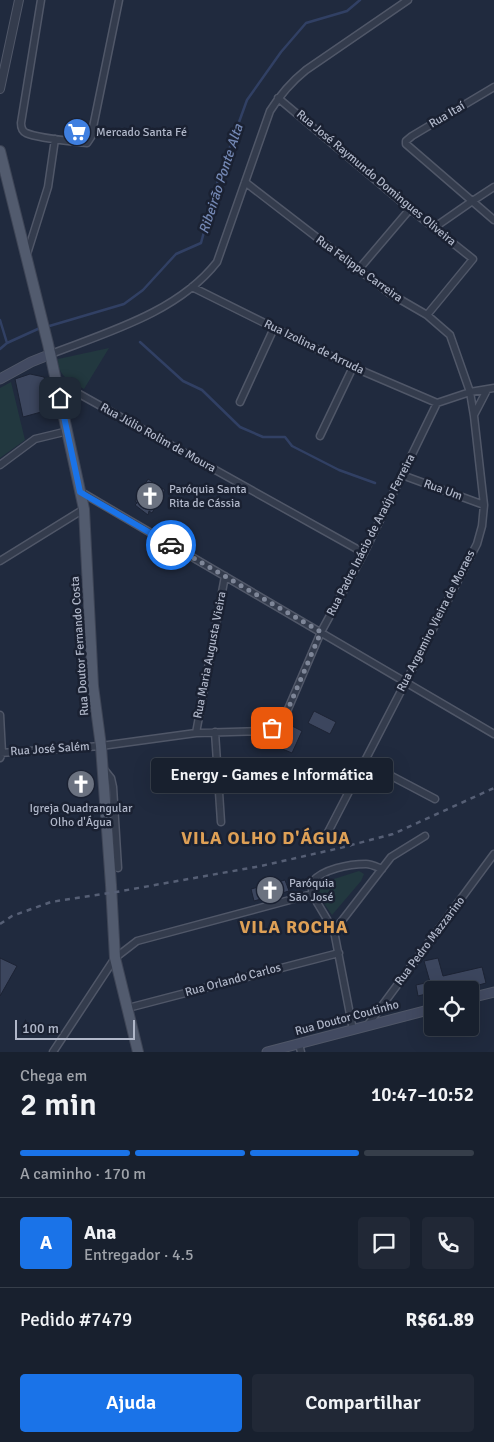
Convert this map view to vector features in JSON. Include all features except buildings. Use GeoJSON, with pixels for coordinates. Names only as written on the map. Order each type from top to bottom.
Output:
{"type":"FeatureCollection","features":[{"type":"Feature","properties":{"kind":"main road","name":"Rua Doutor Fernando Costa"},"geometry":{"type":"LineString","coordinates":[[0,151],[27,254],[84,509],[94,686],[102,768],[115,958],[138,1052]]}},
{"type":"Feature","properties":{"kind":"main road"},"geometry":{"type":"LineString","coordinates":[[0,380],[31,362],[50,354]]}},
{"type":"Feature","properties":{"kind":"main road"},"geometry":{"type":"LineString","coordinates":[[479,996],[494,992]]}},
{"type":"Feature","properties":{"kind":"main road","name":"Rua Doutor Coutinho"},"geometry":{"type":"LineString","coordinates":[[267,1052],[300,1048],[354,1030],[424,1010]]}},
{"type":"Feature","properties":{"kind":"street"},"geometry":{"type":"LineString","coordinates":[[0,89],[19,0]]}},
{"type":"Feature","properties":{"kind":"street"},"geometry":{"type":"LineString","coordinates":[[40,0],[20,123],[21,129],[25,133],[86,143],[90,141],[118,0]]}},
{"type":"Feature","properties":{"kind":"street"},"geometry":{"type":"LineString","coordinates":[[50,354],[148,316],[206,276],[217,262],[270,111],[278,98],[292,81],[306,70],[408,0]]}},
{"type":"Feature","properties":{"kind":"street","name":"Rua Itaí"},"geometry":{"type":"LineString","coordinates":[[471,202],[407,147],[406,141],[493,86]]}},
{"type":"Feature","properties":{"kind":"street","name":"Rua José Raymundo Domingues Oliveira"},"geometry":{"type":"LineString","coordinates":[[278,98],[410,209],[473,259],[426,315]]}},
{"type":"Feature","properties":{"kind":"street"},"geometry":{"type":"LineString","coordinates":[[27,254],[48,187],[55,139]]}},
{"type":"Feature","properties":{"kind":"street","name":"Rua Felippe Carreira"},"geometry":{"type":"LineString","coordinates":[[245,182],[390,293],[426,315],[450,336],[470,392]]}},
{"type":"Feature","properties":{"kind":"street"},"geometry":{"type":"LineString","coordinates":[[435,228],[494,187]]}},
{"type":"Feature","properties":{"kind":"street"},"geometry":{"type":"LineString","coordinates":[[471,202],[494,220]]}},
{"type":"Feature","properties":{"kind":"street"},"geometry":{"type":"LineString","coordinates":[[359,270],[410,209]]}},
{"type":"Feature","properties":{"kind":"street","name":"Rua Izolina de Arruda"},"geometry":{"type":"LineString","coordinates":[[192,287],[353,367],[437,403]]}},
{"type":"Feature","properties":{"kind":"street"},"geometry":{"type":"LineString","coordinates":[[240,402],[274,328]]}},
{"type":"Feature","properties":{"kind":"street"},"geometry":{"type":"LineString","coordinates":[[320,436],[353,367]]}},
{"type":"Feature","properties":{"kind":"street","name":"Rua Júlio Rolim de Moura"},"geometry":{"type":"LineString","coordinates":[[56,381],[364,554]]}},
{"type":"Feature","properties":{"kind":"street"},"geometry":{"type":"LineString","coordinates":[[437,403],[470,392],[491,389]]}},
{"type":"Feature","properties":{"kind":"street"},"geometry":{"type":"LineString","coordinates":[[474,416],[491,389]]}},
{"type":"Feature","properties":{"kind":"street","name":"Rua Argemiro Vieira de Moraes"},"geometry":{"type":"LineString","coordinates":[[326,836],[363,761],[477,544],[482,526],[484,506],[470,392]]}},
{"type":"Feature","properties":{"kind":"street","name":"Rua Padre Inácio de Araújo Ferreira"},"geometry":{"type":"LineString","coordinates":[[100,746],[196,733],[262,731],[282,723],[321,632],[364,554],[437,403]]}},
{"type":"Feature","properties":{"kind":"street"},"geometry":{"type":"LineString","coordinates":[[0,465],[35,439],[68,431]]}},
{"type":"Feature","properties":{"kind":"street","name":"Rua Um"},"geometry":{"type":"LineString","coordinates":[[402,475],[484,506]]}},
{"type":"Feature","properties":{"kind":"street"},"geometry":{"type":"LineString","coordinates":[[80,492],[494,734]]}},
{"type":"Feature","properties":{"kind":"street"},"geometry":{"type":"LineString","coordinates":[[0,561],[84,509]]}},
{"type":"Feature","properties":{"kind":"street","name":"Rua Maria Augusta Vieira"},"geometry":{"type":"LineString","coordinates":[[196,733],[225,576]]}},
{"type":"Feature","properties":{"kind":"street"},"geometry":{"type":"LineString","coordinates":[[0,715],[1,755]]}},
{"type":"Feature","properties":{"kind":"street"},"geometry":{"type":"LineString","coordinates":[[215,732],[221,822]]}},
{"type":"Feature","properties":{"kind":"street","name":"Rua José Salém"},"geometry":{"type":"LineString","coordinates":[[1,755],[100,746]]}},
{"type":"Feature","properties":{"kind":"street"},"geometry":{"type":"LineString","coordinates":[[363,761],[435,799]]}},
{"type":"Feature","properties":{"kind":"street"},"geometry":{"type":"LineString","coordinates":[[102,768],[109,773],[113,787],[118,868]]}},
{"type":"Feature","properties":{"kind":"street"},"geometry":{"type":"LineString","coordinates":[[334,931],[391,857],[425,836]]}},
{"type":"Feature","properties":{"kind":"street","name":"Rua Pedro Mazzarino"},"geometry":{"type":"LineString","coordinates":[[366,1027],[494,854]]}},
{"type":"Feature","properties":{"kind":"street"},"geometry":{"type":"LineString","coordinates":[[354,1030],[334,931],[312,894],[312,882],[323,873],[349,866],[368,864],[382,869]]}},
{"type":"Feature","properties":{"kind":"street"},"geometry":{"type":"LineString","coordinates":[[53,1052],[115,958],[137,941],[312,894]]}},
{"type":"Feature","properties":{"kind":"street","name":"Rua Orlando Carlos"},"geometry":{"type":"LineString","coordinates":[[128,1008],[339,952]]}},
{"type":"Feature","properties":{"kind":"shaded area"},"geometry":{"type":"Polygon","coordinates":[[[109,348],[84,389],[66,378],[60,370],[58,359],[109,348]]]}},
{"type":"Feature","properties":{"kind":"shaded area"},"geometry":{"type":"Polygon","coordinates":[[[11,382],[25,440],[0,458],[0,388],[11,382]]]}},
{"type":"Feature","properties":{"kind":"shaded area"},"geometry":{"type":"Polygon","coordinates":[[[271,760],[282,764],[276,777],[266,772],[271,760]]]}},
{"type":"Feature","properties":{"kind":"shaded area"},"geometry":{"type":"Polygon","coordinates":[[[359,871],[364,874],[361,881],[332,915],[312,886],[359,871]]]}},
{"type":"Feature","properties":{"kind":"waterway","name":"Ribeirão Ponte Alta"},"geometry":{"type":"LineString","coordinates":[[46,327],[124,304],[143,290],[176,254],[201,243],[218,180],[247,100],[281,52],[306,23],[347,11],[360,0]]}},
{"type":"Feature","properties":{"kind":"waterway"},"geometry":{"type":"LineString","coordinates":[[0,320],[7,343]]}},
{"type":"Feature","properties":{"kind":"waterway","name":"Ribeirão Ponte Alta"},"geometry":{"type":"LineString","coordinates":[[0,349],[7,343],[40,328]]}},
{"type":"Feature","properties":{"kind":"waterway"},"geometry":{"type":"LineString","coordinates":[[140,342],[183,381],[202,390],[240,427],[263,437],[285,437],[292,446],[339,470],[375,483]]}},
{"type":"Feature","properties":{"kind":"railway"},"geometry":{"type":"LineString","coordinates":[[0,924],[12,916],[51,902],[261,866],[393,834],[494,788]]}},
{"type":"Feature","properties":{"kind":"way so far"},"geometry":{"type":"LineString","coordinates":[[171,545],[321,632],[282,723],[272,728]]}},
{"type":"Feature","properties":{"kind":"place","name":"Mercado Santa Fé"},"geometry":{"type":"Point","coordinates":[77,132]}},
{"type":"Feature","properties":{"kind":"place","name":"Paróquia Santa Rita de Cássia"},"geometry":{"type":"Point","coordinates":[150,496]}},
{"type":"Feature","properties":{"kind":"place","name":"Energy - Games e Informática"},"geometry":{"type":"Point","coordinates":[272,728]}},
{"type":"Feature","properties":{"kind":"place","name":"Igreja Quadrangular Olho d'Água"},"geometry":{"type":"Point","coordinates":[81,784]}},
{"type":"Feature","properties":{"kind":"place","name":"Paróquia São José"},"geometry":{"type":"Point","coordinates":[270,890]}},
{"type":"Feature","properties":{"kind":"district","name":"VILA OLHO D'ÁGUA"},"geometry":{"type":"Point","coordinates":[266,838]}},
{"type":"Feature","properties":{"kind":"district","name":"VILA ROCHA"},"geometry":{"type":"Point","coordinates":[294,927]}},
{"type":"Feature","properties":{"kind":"route"},"geometry":{"type":"LineString","coordinates":[[60,398],[80,492],[171,545]]}}]}
